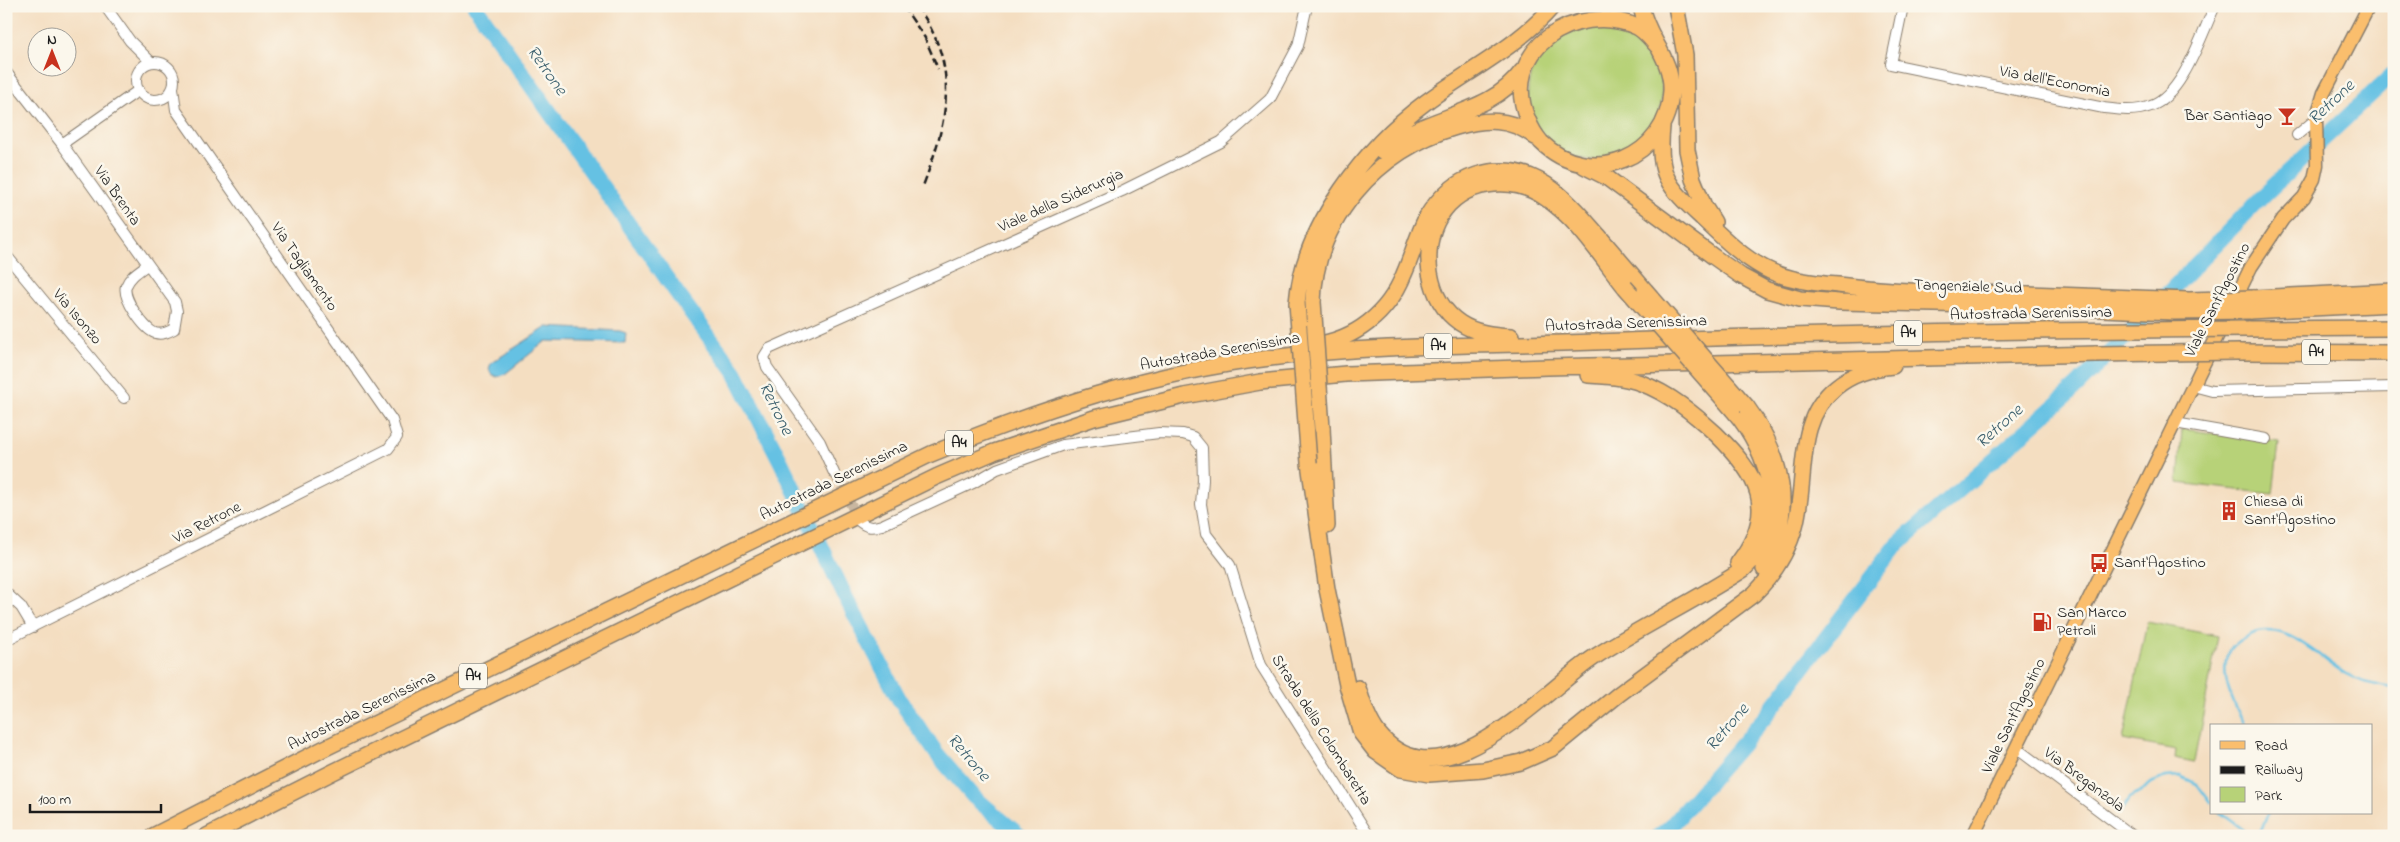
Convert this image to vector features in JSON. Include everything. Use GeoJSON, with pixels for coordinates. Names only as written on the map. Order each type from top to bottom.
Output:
{"type":"FeatureCollection","features":[{"type":"Feature","properties":{"kind":"highway"},"geometry":{"type":"LineString","coordinates":[[1553,6],[1528,32],[1412,112],[1379,145],[1329,209],[1314,237],[1301,275],[1297,303],[1309,463],[1327,589],[1361,733],[1375,751],[1401,769],[1428,774],[1483,770],[1520,762],[1553,748],[1619,694],[1738,607],[1767,581],[1786,549],[1799,508],[1805,445],[1810,422],[1824,398],[1842,382],[1862,372],[1883,367],[2096,354]]}},
{"type":"Feature","properties":{"kind":"highway"},"geometry":{"type":"LineString","coordinates":[[1641,6],[1642,17],[1659,48],[1669,70],[1671,90],[1667,115],[1663,125],[1644,148],[1634,155],[1604,165],[1581,164],[1570,161],[1549,149],[1533,132],[1522,108],[1520,86],[1523,71],[1532,51],[1546,33],[1587,11],[1627,21],[1644,31],[1659,48]]}},
{"type":"Feature","properties":{"kind":"highway"},"geometry":{"type":"LineString","coordinates":[[1676,6],[1685,55],[1687,150],[1693,179],[1704,206],[1726,240]]}},
{"type":"Feature","properties":{"kind":"highway"},"geometry":{"type":"LineString","coordinates":[[1351,179],[1390,145],[1425,125],[1498,96],[1510,87],[1523,71]]}},
{"type":"Feature","properties":{"kind":"highway"},"geometry":{"type":"LineString","coordinates":[[1098,392],[1124,381],[1186,365],[1241,354],[1329,343],[1357,331],[1380,313],[1394,295],[1405,274],[1422,227],[1437,202],[1455,186],[1483,173],[1504,171],[1521,174],[1551,186],[1574,208],[1645,290],[1740,409],[1749,432],[1763,457],[1771,494],[1769,522],[1763,543],[1753,560],[1726,580],[1593,658],[1486,741],[1466,751],[1442,758],[1424,759],[1406,754],[1385,740],[1371,722],[1358,688],[1350,658],[1327,532],[1322,428],[1313,302],[1318,262],[1336,219],[1365,181],[1391,158],[1428,137],[1461,126],[1489,120],[1520,127],[1540,140]]}},
{"type":"Feature","properties":{"kind":"highway","name":"Tangenziale Sud"},"geometry":{"type":"LineString","coordinates":[[1663,125],[1660,149],[1662,170],[1670,186],[1726,240],[1765,269],[1786,277],[1813,283],[2174,312],[2394,291]]}},
{"type":"Feature","properties":{"kind":"highway","name":"Tangenziale Sud"},"geometry":{"type":"LineString","coordinates":[[1581,164],[1606,177],[1720,262],[1766,290],[1800,299],[1839,302],[2029,300]]}},
{"type":"Feature","properties":{"kind":"highway"},"geometry":{"type":"LineString","coordinates":[[1738,607],[1752,590],[1770,558],[1781,529],[1781,488],[1774,459],[1762,428],[1740,409],[1625,287],[1581,232],[1555,205],[1532,190],[1521,186],[1496,183],[1475,188],[1464,193],[1446,207],[1433,233],[1430,269],[1435,292],[1458,322],[1478,332],[1522,337],[1650,333],[1785,336]]}},
{"type":"Feature","properties":{"kind":"highway","name":"Tangenziale Sud"},"geometry":{"type":"LineString","coordinates":[[2251,304],[2394,304]]}},
{"type":"Feature","properties":{"kind":"highway","name":"Autostrada Serenissima"},"geometry":{"type":"LineString","coordinates":[[153,836],[323,749],[932,454],[983,433],[1098,392],[1224,365],[1270,358],[1355,350],[1785,336],[2032,331],[2394,328]]}},
{"type":"Feature","properties":{"kind":"highway","name":"A4"},"geometry":{"type":"LineString","coordinates":[[208,836],[342,768],[969,462],[1103,416],[1219,388],[1260,382],[1364,374],[2032,354],[2394,352]]}},
{"type":"Feature","properties":{"kind":"highway"},"geometry":{"type":"LineString","coordinates":[[1364,374],[1463,377],[1608,376],[1640,382],[1674,399],[1701,420],[1745,464],[1757,487],[1759,499],[1758,524],[1746,553],[1727,575],[1699,596]]}},
{"type":"Feature","properties":{"kind":"main road","name":"Viale Sant'Agostino"},"geometry":{"type":"LineString","coordinates":[[1973,836],[2251,266],[2283,219],[2304,197],[2314,179],[2317,165],[2316,119],[2324,93],[2369,6]]}},
{"type":"Feature","properties":{"kind":"street","name":"Via Tagliamento"},"geometry":{"type":"LineString","coordinates":[[105,6],[130,41],[151,62],[161,63],[172,71],[176,110],[392,420],[397,437],[393,444]]}},
{"type":"Feature","properties":{"kind":"street","name":"Viale della Siderurgia"},"geometry":{"type":"LineString","coordinates":[[834,473],[820,442],[767,367],[764,357],[769,349],[1122,191],[1221,142],[1270,99],[1298,46],[1307,6]]}},
{"type":"Feature","properties":{"kind":"street","name":"Via dell'Economia"},"geometry":{"type":"LineString","coordinates":[[1903,6],[1892,64],[2104,108],[2129,111],[2152,106],[2172,92],[2187,66],[2215,6]]}},
{"type":"Feature","properties":{"kind":"street","name":"Via Tagliamento"},"geometry":{"type":"LineString","coordinates":[[130,41],[141,68],[137,77],[139,90]]}},
{"type":"Feature","properties":{"kind":"street"},"geometry":{"type":"LineString","coordinates":[[141,68],[151,62]]}},
{"type":"Feature","properties":{"kind":"street","name":"Via Brenta"},"geometry":{"type":"LineString","coordinates":[[6,72],[62,144],[175,302],[178,311],[174,329],[166,333],[155,333],[147,327],[126,300],[125,288],[130,277],[148,265]]}},
{"type":"Feature","properties":{"kind":"street"},"geometry":{"type":"LineString","coordinates":[[148,98],[161,99],[167,96],[173,88]]}},
{"type":"Feature","properties":{"kind":"street"},"geometry":{"type":"LineString","coordinates":[[62,144],[139,90],[148,98],[176,110]]}},
{"type":"Feature","properties":{"kind":"street"},"geometry":{"type":"LineString","coordinates":[[2297,134],[2316,119]]}},
{"type":"Feature","properties":{"kind":"street","name":"Via Isonzo"},"geometry":{"type":"LineString","coordinates":[[6,255],[124,398]]}},
{"type":"Feature","properties":{"kind":"street"},"geometry":{"type":"LineString","coordinates":[[2193,386],[2212,391],[2394,386]]}},
{"type":"Feature","properties":{"kind":"street"},"geometry":{"type":"LineString","coordinates":[[2175,422],[2266,439]]}},
{"type":"Feature","properties":{"kind":"street","name":"Strada della Colombaretta"},"geometry":{"type":"LineString","coordinates":[[859,521],[864,526],[872,528],[882,525],[973,483],[996,469],[1064,445],[1159,433],[1183,434],[1193,437],[1202,448],[1203,480],[1201,504],[1206,534],[1230,565],[1261,665],[1369,836]]}},
{"type":"Feature","properties":{"kind":"street","name":"Via Retrone"},"geometry":{"type":"LineString","coordinates":[[6,640],[388,449],[393,444]]}},
{"type":"Feature","properties":{"kind":"street"},"geometry":{"type":"LineString","coordinates":[[6,593],[21,607],[33,627]]}},
{"type":"Feature","properties":{"kind":"street","name":"Via Breganzola"},"geometry":{"type":"LineString","coordinates":[[2016,748],[2134,836]]}},
{"type":"Feature","properties":{"kind":"green space"},"geometry":{"type":"Polygon","coordinates":[[[1595,26],[1621,31],[1632,37],[1642,46],[1651,56],[1657,67],[1662,93],[1657,119],[1651,130],[1642,140],[1632,149],[1621,155],[1595,160],[1569,155],[1558,149],[1548,140],[1539,130],[1533,119],[1528,93],[1533,67],[1539,56],[1548,46],[1558,37],[1569,31],[1595,26]]]}},
{"type":"Feature","properties":{"kind":"green space"},"geometry":{"type":"Polygon","coordinates":[[[2182,429],[2279,442],[2273,494],[2178,483],[2182,429]]]}},
{"type":"Feature","properties":{"kind":"green space"},"geometry":{"type":"Polygon","coordinates":[[[2147,622],[2218,636],[2194,762],[2175,758],[2176,750],[2123,740],[2147,622]]]}},
{"type":"Feature","properties":{"kind":"water"},"geometry":{"type":"Polygon","coordinates":[[[547,327],[620,331],[626,333],[625,343],[546,341],[505,374],[497,377],[491,374],[489,369],[491,363],[547,327]]]}},
{"type":"Feature","properties":{"kind":"waterway","name":"Retrone"},"geometry":{"type":"LineString","coordinates":[[475,6],[679,296],[735,372],[781,462],[845,596],[899,699],[937,754],[974,797],[1020,836]]}},
{"type":"Feature","properties":{"kind":"waterway","name":"Retrone"},"geometry":{"type":"LineString","coordinates":[[1659,836],[1670,827],[1766,716],[1897,545],[2077,386],[2266,193],[2394,73]]}},
{"type":"Feature","properties":{"kind":"waterway"},"geometry":{"type":"LineString","coordinates":[[2245,724],[2229,689],[2226,678],[2226,659],[2230,650],[2236,644],[2248,636],[2261,631],[2287,635],[2312,649],[2351,677],[2394,688]]}},
{"type":"Feature","properties":{"kind":"waterway"},"geometry":{"type":"LineString","coordinates":[[2120,812],[2130,798],[2141,792],[2149,784],[2165,777],[2180,776],[2197,784],[2210,802]]}},
{"type":"Feature","properties":{"kind":"waterway"},"geometry":{"type":"LineString","coordinates":[[2222,814],[2252,836]]}},
{"type":"Feature","properties":{"kind":"waterway"},"geometry":{"type":"LineString","coordinates":[[2255,836],[2262,829],[2268,814]]}},
{"type":"Feature","properties":{"kind":"tunnel"},"geometry":{"type":"LineString","coordinates":[[834,473],[859,520]]}},
{"type":"Feature","properties":{"kind":"railway"},"geometry":{"type":"LineString","coordinates":[[903,6],[925,38],[938,69]]}},
{"type":"Feature","properties":{"kind":"railway"},"geometry":{"type":"LineString","coordinates":[[917,6],[931,29],[940,51],[945,72],[946,94],[939,139],[923,186]]}},
{"type":"Feature","properties":{"kind":"place","name":"Bar Santiago"},"geometry":{"type":"Point","coordinates":[2287,116]}},
{"type":"Feature","properties":{"kind":"place","name":"Chiesa di Sant'Agostino"},"geometry":{"type":"Point","coordinates":[2229,511]}},
{"type":"Feature","properties":{"kind":"place","name":"Sant'Agostino"},"geometry":{"type":"Point","coordinates":[2099,563]}},
{"type":"Feature","properties":{"kind":"place","name":"San Marco Petroli"},"geometry":{"type":"Point","coordinates":[2042,622]}}]}
